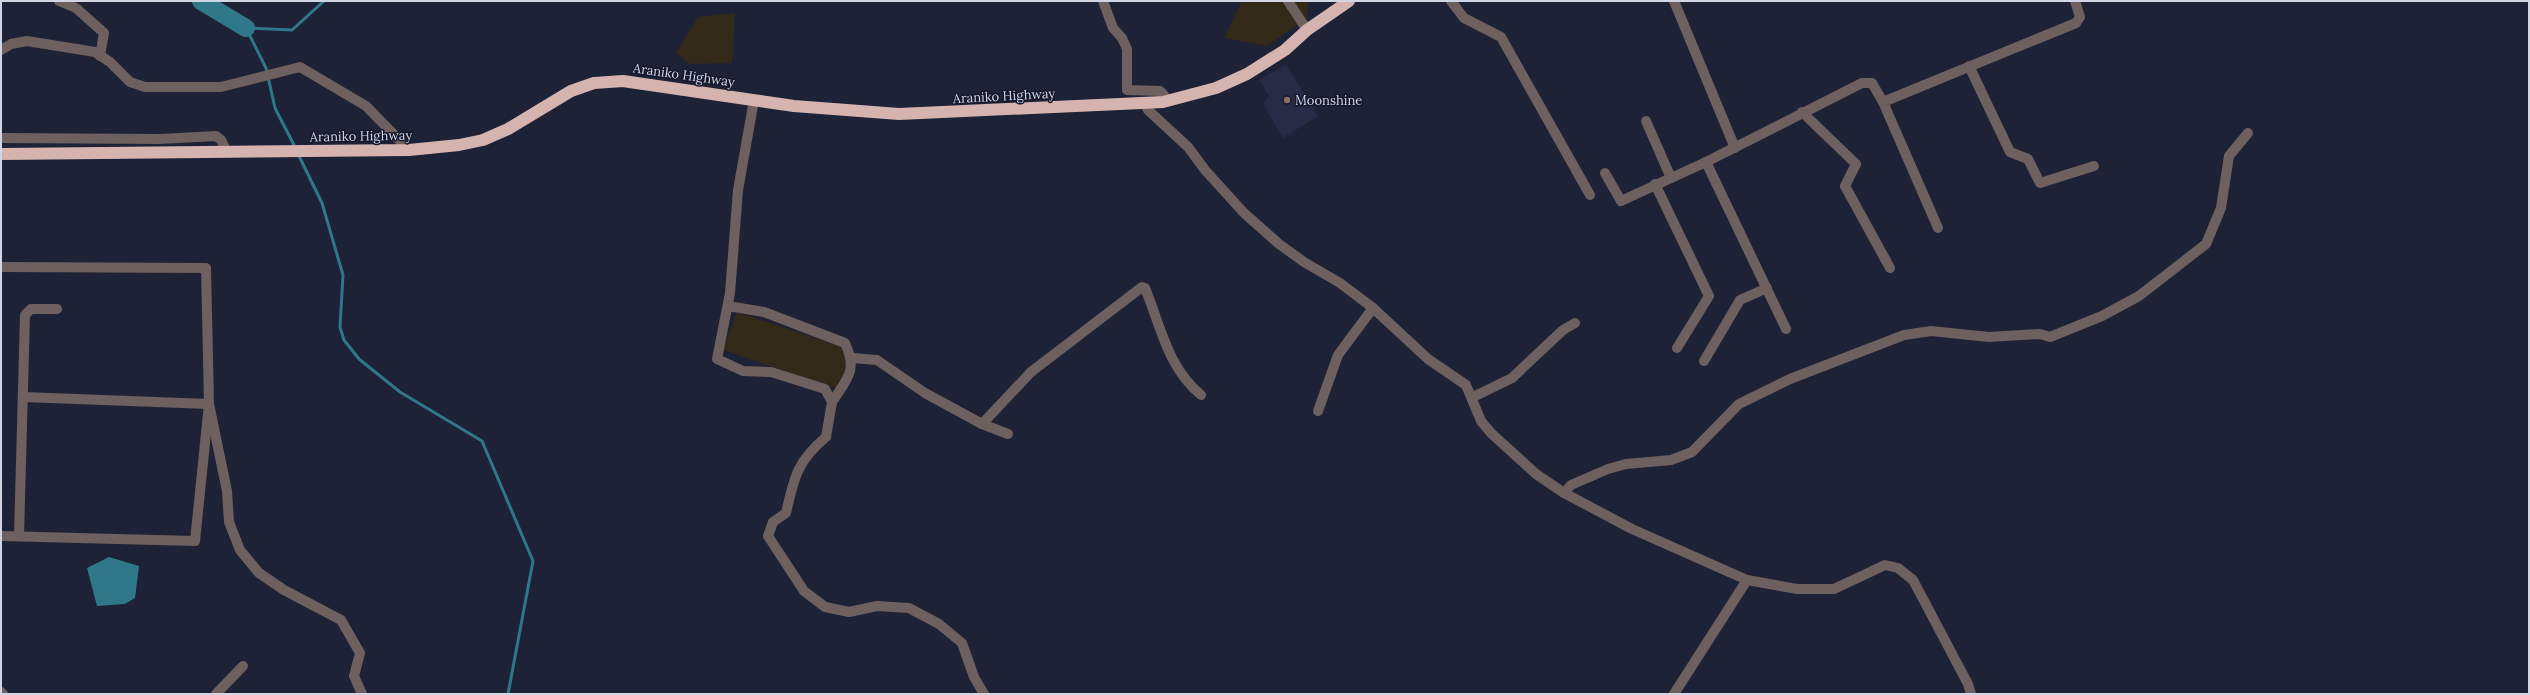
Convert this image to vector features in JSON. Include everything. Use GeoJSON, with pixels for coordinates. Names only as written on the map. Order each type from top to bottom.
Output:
{"type":"FeatureCollection","features":[{"type":"Feature","properties":{"kind":"highway","name":"Araniko Highway"},"geometry":{"type":"LineString","coordinates":[[1,154],[327,152],[408,150],[460,146],[483,140],[508,128],[571,91],[594,83],[623,81],[794,106],[898,114],[1163,102],[1216,88],[1247,74],[1285,50],[1307,30],[1349,1]]}},
{"type":"Feature","properties":{"kind":"street"},"geometry":{"type":"LineString","coordinates":[[59,1],[76,8],[104,33],[100,56]]}},
{"type":"Feature","properties":{"kind":"street"},"geometry":{"type":"LineString","coordinates":[[1103,1],[1113,28],[1122,38],[1126,49],[1127,90],[1160,91],[1164,95],[1163,102]]}},
{"type":"Feature","properties":{"kind":"street"},"geometry":{"type":"LineString","coordinates":[[1288,1],[1307,30]]}},
{"type":"Feature","properties":{"kind":"street"},"geometry":{"type":"LineString","coordinates":[[1450,1],[1464,18],[1501,38],[1590,195]]}},
{"type":"Feature","properties":{"kind":"street"},"geometry":{"type":"LineString","coordinates":[[1674,1],[1735,148]]}},
{"type":"Feature","properties":{"kind":"street"},"geometry":{"type":"LineString","coordinates":[[1883,102],[2076,23],[2080,17],[2075,1]]}},
{"type":"Feature","properties":{"kind":"street"},"geometry":{"type":"LineString","coordinates":[[1,50],[10,44],[28,41],[95,52],[130,82],[145,87],[221,87],[274,75],[300,67],[366,106],[408,150]]}},
{"type":"Feature","properties":{"kind":"street"},"geometry":{"type":"LineString","coordinates":[[1969,66],[2010,152],[2028,159],[2040,183],[2094,166]]}},
{"type":"Feature","properties":{"kind":"street"},"geometry":{"type":"LineString","coordinates":[[1605,173],[1621,201],[1735,148],[1802,112],[1862,83],[1872,83],[1883,102],[1938,228]]}},
{"type":"Feature","properties":{"kind":"street"},"geometry":{"type":"LineString","coordinates":[[754,100],[738,190],[728,306],[717,359],[743,371],[771,372],[825,389],[832,402]]}},
{"type":"Feature","properties":{"kind":"street"},"geometry":{"type":"LineString","coordinates":[[1145,103],[1148,110],[1188,147],[1205,170],[1244,213],[1280,244],[1340,283],[1373,308],[1428,359],[1459,378],[1466,385],[1473,398],[1481,421],[1491,433],[1536,474],[1564,493],[1632,529],[1747,580],[1797,588],[1834,589],[1867,572],[1885,565],[1898,568],[1913,580],[1962,671],[1971,694]]}},
{"type":"Feature","properties":{"kind":"street"},"geometry":{"type":"LineString","coordinates":[[1802,112],[1856,164],[1845,186],[1890,268]]}},
{"type":"Feature","properties":{"kind":"street"},"geometry":{"type":"LineString","coordinates":[[1646,121],[1671,178]]}},
{"type":"Feature","properties":{"kind":"street"},"geometry":{"type":"LineString","coordinates":[[1564,493],[1571,485],[1608,469],[1626,464],[1671,460],[1692,452],[1739,404],[1790,379],[1904,335],[1931,331],[1989,337],[2040,334],[2050,337],[2108,313],[2139,296],[2206,244],[2220,208],[2229,156],[2248,133]]}},
{"type":"Feature","properties":{"kind":"street"},"geometry":{"type":"LineString","coordinates":[[1,138],[160,139],[216,136],[221,140],[227,152]]}},
{"type":"Feature","properties":{"kind":"street"},"geometry":{"type":"LineString","coordinates":[[1706,162],[1786,329]]}},
{"type":"Feature","properties":{"kind":"street"},"geometry":{"type":"LineString","coordinates":[[1655,184],[1709,296],[1677,348]]}},
{"type":"Feature","properties":{"kind":"street"},"geometry":{"type":"LineString","coordinates":[[1,267],[206,268],[209,404],[195,541],[1,536]]}},
{"type":"Feature","properties":{"kind":"street"},"geometry":{"type":"LineString","coordinates":[[982,424],[1032,372],[1142,288],[1145,288],[1178,370],[1186,383],[1201,395]]}},
{"type":"Feature","properties":{"kind":"street"},"geometry":{"type":"LineString","coordinates":[[1704,361],[1740,300],[1767,288]]}},
{"type":"Feature","properties":{"kind":"street"},"geometry":{"type":"LineString","coordinates":[[728,306],[764,312],[845,343],[852,358],[849,374],[832,402],[826,437],[808,451],[794,478],[786,513],[773,522],[768,536],[773,546],[804,591],[825,607],[849,612],[877,606],[909,608],[939,624],[962,643],[974,677],[984,694]]}},
{"type":"Feature","properties":{"kind":"street"},"geometry":{"type":"LineString","coordinates":[[1318,411],[1338,355],[1373,308]]}},
{"type":"Feature","properties":{"kind":"street"},"geometry":{"type":"LineString","coordinates":[[19,536],[25,315],[31,309],[57,309]]}},
{"type":"Feature","properties":{"kind":"street"},"geometry":{"type":"LineString","coordinates":[[1473,398],[1512,378],[1563,330],[1574,323]]}},
{"type":"Feature","properties":{"kind":"street"},"geometry":{"type":"LineString","coordinates":[[852,358],[877,360],[913,386],[982,424],[1008,434]]}},
{"type":"Feature","properties":{"kind":"street"},"geometry":{"type":"LineString","coordinates":[[23,397],[209,404]]}},
{"type":"Feature","properties":{"kind":"street"},"geometry":{"type":"LineString","coordinates":[[209,404],[227,491],[229,522],[240,550],[259,573],[284,590],[341,620],[360,653],[354,676],[362,694]]}},
{"type":"Feature","properties":{"kind":"street"},"geometry":{"type":"LineString","coordinates":[[1674,694],[1747,580]]}},
{"type":"Feature","properties":{"kind":"street"},"geometry":{"type":"LineString","coordinates":[[216,694],[243,666]]}},
{"type":"Feature","properties":{"kind":"shaded area"},"geometry":{"type":"Polygon","coordinates":[[[1242,1],[1309,1],[1307,18],[1267,46],[1224,38],[1242,1]]]}},
{"type":"Feature","properties":{"kind":"shaded area"},"geometry":{"type":"Polygon","coordinates":[[[735,13],[732,63],[690,64],[676,53],[698,17],[735,13]]]}},
{"type":"Feature","properties":{"kind":"shaded area","name":"Moonshine"},"geometry":{"type":"Polygon","coordinates":[[[1286,65],[1318,116],[1283,138],[1263,104],[1269,96],[1259,80],[1286,65]]]}},
{"type":"Feature","properties":{"kind":"shaded area"},"geometry":{"type":"Polygon","coordinates":[[[737,312],[851,350],[838,389],[723,350],[737,312]]]}},
{"type":"Feature","properties":{"kind":"shaded area"},"geometry":{"type":"Polygon","coordinates":[[[109,557],[139,566],[135,598],[125,604],[97,606],[87,568],[109,557]]]}},
{"type":"Feature","properties":{"kind":"waterway"},"geometry":{"type":"LineString","coordinates":[[201,1],[246,28]]}},
{"type":"Feature","properties":{"kind":"waterway"},"geometry":{"type":"LineString","coordinates":[[246,28],[292,30],[324,1]]}},
{"type":"Feature","properties":{"kind":"waterway"},"geometry":{"type":"LineString","coordinates":[[246,28],[266,68],[275,108],[295,147]]}},
{"type":"Feature","properties":{"kind":"waterway"},"geometry":{"type":"LineString","coordinates":[[298,154],[322,203],[343,275],[340,327],[344,340],[359,359],[400,392],[482,441],[533,561],[508,694]]}},
{"type":"Feature","properties":{"kind":"place","name":"Moonshine"},"geometry":{"type":"Point","coordinates":[1287,100]}}]}
